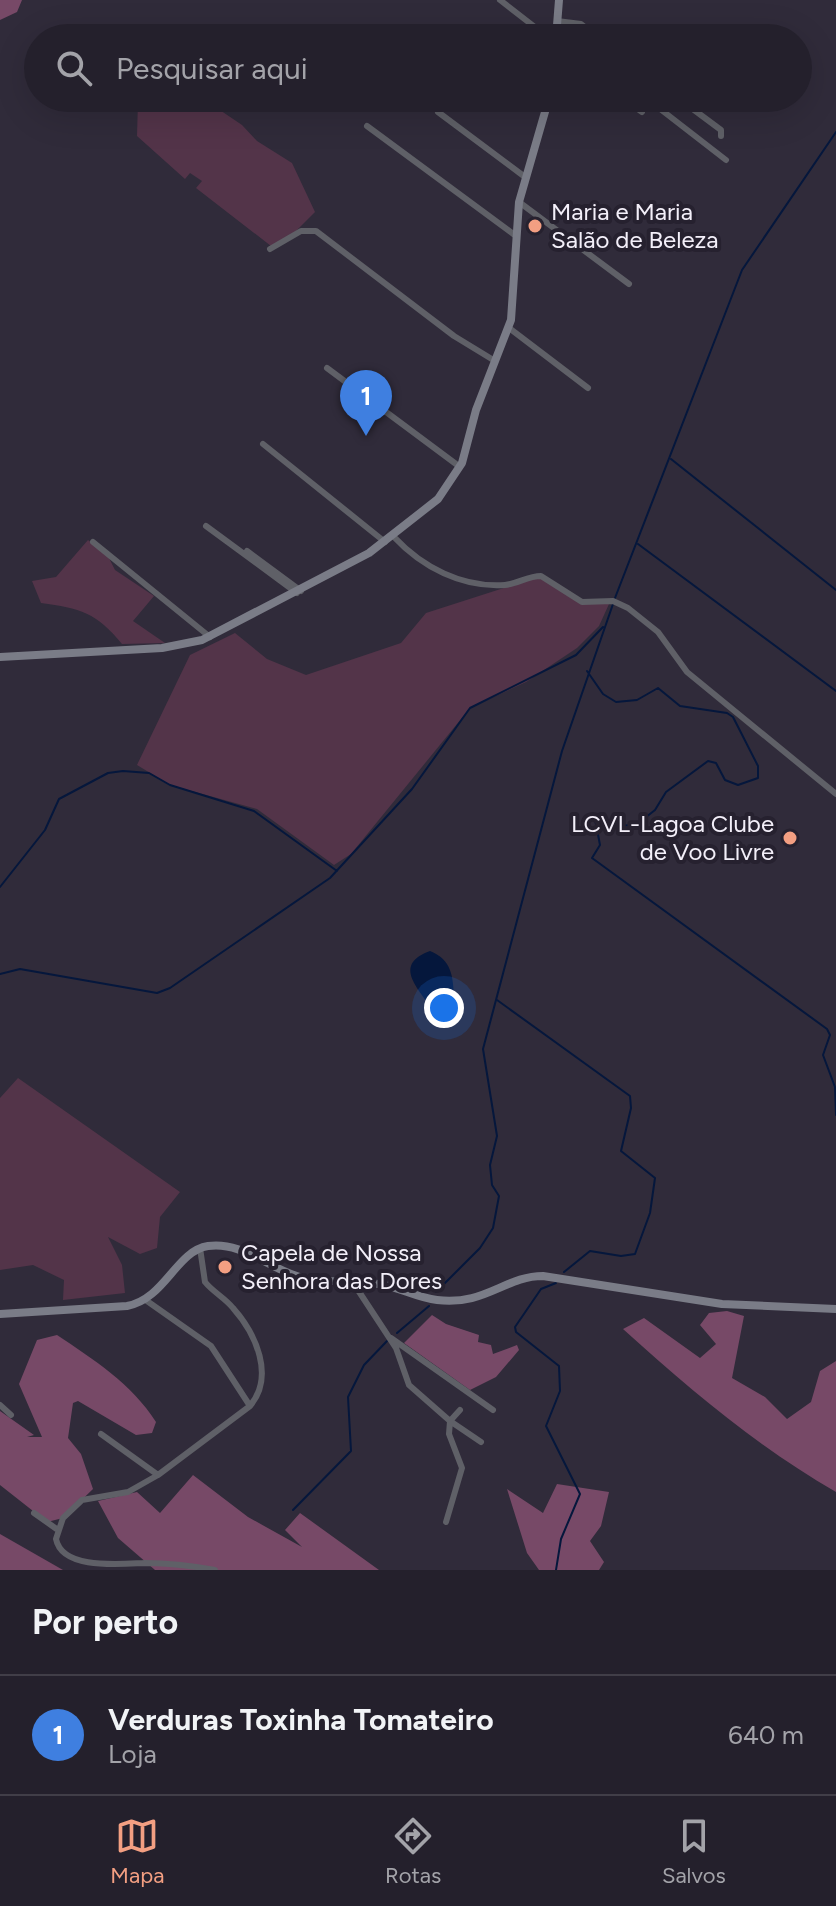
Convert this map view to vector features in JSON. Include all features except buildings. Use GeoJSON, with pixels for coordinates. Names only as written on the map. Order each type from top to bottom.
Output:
{"type":"FeatureCollection","features":[{"type":"Feature","properties":{"kind":"main road"},"geometry":{"type":"LineString","coordinates":[[556,24],[559,0]]}},
{"type":"Feature","properties":{"kind":"main road"},"geometry":{"type":"LineString","coordinates":[[0,657],[172,647],[210,637],[299,592],[390,540],[438,499],[460,467],[476,410],[509,328],[514,302],[519,202],[545,112]]}},
{"type":"Feature","properties":{"kind":"main road"},"geometry":{"type":"LineString","coordinates":[[0,1314],[127,1306],[147,1301],[200,1248],[232,1247],[297,1276],[384,1285],[430,1300],[460,1301],[484,1296],[521,1280],[543,1276],[708,1302],[836,1309]]}},
{"type":"Feature","properties":{"kind":"street"},"geometry":{"type":"LineString","coordinates":[[500,0],[536,24]]}},
{"type":"Feature","properties":{"kind":"street"},"geometry":{"type":"LineString","coordinates":[[557,21],[581,24]]}},
{"type":"Feature","properties":{"kind":"street"},"geometry":{"type":"LineString","coordinates":[[438,112],[525,177]]}},
{"type":"Feature","properties":{"kind":"street"},"geometry":{"type":"LineString","coordinates":[[664,112],[726,160]]}},
{"type":"Feature","properties":{"kind":"street"},"geometry":{"type":"LineString","coordinates":[[697,112],[721,130],[721,136]]}},
{"type":"Feature","properties":{"kind":"street"},"geometry":{"type":"LineString","coordinates":[[367,126],[516,236]]}},
{"type":"Feature","properties":{"kind":"street"},"geometry":{"type":"LineString","coordinates":[[519,202],[629,284]]}},
{"type":"Feature","properties":{"kind":"street"},"geometry":{"type":"LineString","coordinates":[[270,249],[301,231],[316,231],[454,336],[495,361]]}},
{"type":"Feature","properties":{"kind":"street"},"geometry":{"type":"LineString","coordinates":[[509,328],[588,388]]}},
{"type":"Feature","properties":{"kind":"street"},"geometry":{"type":"LineString","coordinates":[[327,368],[460,467]]}},
{"type":"Feature","properties":{"kind":"street"},"geometry":{"type":"LineString","coordinates":[[263,444],[416,559],[443,574],[503,585],[541,576],[582,602],[616,602],[658,632],[687,672],[836,794]]}},
{"type":"Feature","properties":{"kind":"street"},"geometry":{"type":"LineString","coordinates":[[206,526],[299,592]]}},
{"type":"Feature","properties":{"kind":"street"},"geometry":{"type":"LineString","coordinates":[[93,542],[210,637]]}},
{"type":"Feature","properties":{"kind":"street"},"geometry":{"type":"LineString","coordinates":[[247,551],[299,592]]}},
{"type":"Feature","properties":{"kind":"street"},"geometry":{"type":"LineString","coordinates":[[200,1248],[205,1282],[238,1314],[257,1346],[263,1385],[250,1406],[158,1475],[128,1492],[82,1500],[63,1518],[58,1530],[58,1548],[83,1564],[104,1567],[146,1563],[215,1570]]}},
{"type":"Feature","properties":{"kind":"street"},"geometry":{"type":"LineString","coordinates":[[352,1281],[388,1336],[409,1385],[450,1421],[481,1442]]}},
{"type":"Feature","properties":{"kind":"street"},"geometry":{"type":"LineString","coordinates":[[147,1301],[208,1343],[250,1406]]}},
{"type":"Feature","properties":{"kind":"street"},"geometry":{"type":"LineString","coordinates":[[388,1336],[493,1410]]}},
{"type":"Feature","properties":{"kind":"street"},"geometry":{"type":"LineString","coordinates":[[0,1405],[11,1415]]}},
{"type":"Feature","properties":{"kind":"street"},"geometry":{"type":"LineString","coordinates":[[446,1522],[462,1468],[449,1434],[450,1421],[460,1410]]}},
{"type":"Feature","properties":{"kind":"street"},"geometry":{"type":"LineString","coordinates":[[101,1434],[158,1475]]}},
{"type":"Feature","properties":{"kind":"street"},"geometry":{"type":"LineString","coordinates":[[34,1513],[58,1530]]}},
{"type":"Feature","properties":{"kind":"shaded area"},"geometry":{"type":"Polygon","coordinates":[[[0,0],[22,0],[17,12],[0,20],[0,0]]]}},
{"type":"Feature","properties":{"kind":"shaded area"},"geometry":{"type":"Polygon","coordinates":[[[138,112],[223,112],[242,125],[257,141],[292,163],[315,212],[291,236],[271,246],[196,188],[202,181],[190,173],[185,179],[137,136],[138,112]]]}},
{"type":"Feature","properties":{"kind":"shaded area"},"geometry":{"type":"Polygon","coordinates":[[[88,540],[108,556],[115,570],[154,596],[133,621],[165,643],[122,644],[104,625],[87,614],[41,603],[32,581],[56,577],[88,540]]]}},
{"type":"Feature","properties":{"kind":"shaded area"},"geometry":{"type":"Polygon","coordinates":[[[541,576],[576,599],[609,604],[599,626],[577,648],[526,682],[470,708],[351,854],[334,865],[257,809],[170,785],[137,765],[190,655],[235,633],[267,659],[306,675],[401,643],[426,613],[541,576]]]}},
{"type":"Feature","properties":{"kind":"shaded area"},"geometry":{"type":"Polygon","coordinates":[[[18,1078],[180,1192],[160,1217],[157,1248],[140,1254],[108,1237],[122,1265],[125,1293],[63,1300],[64,1280],[33,1265],[0,1270],[0,1098],[18,1078]]]}},
{"type":"Feature","properties":{"kind":"shaded area"},"geometry":{"type":"Polygon","coordinates":[[[727,1311],[744,1316],[732,1378],[765,1397],[787,1419],[811,1402],[820,1371],[836,1361],[836,1492],[725,1416],[623,1329],[644,1318],[700,1358],[716,1344],[700,1325],[709,1313],[727,1311]]]}},
{"type":"Feature","properties":{"kind":"shaded area"},"geometry":{"type":"Polygon","coordinates":[[[432,1315],[446,1324],[479,1335],[478,1342],[491,1345],[493,1354],[517,1345],[519,1350],[496,1377],[470,1390],[404,1343],[432,1315]]]}},
{"type":"Feature","properties":{"kind":"shaded area"},"geometry":{"type":"Polygon","coordinates":[[[57,1335],[124,1384],[156,1422],[152,1433],[136,1435],[78,1401],[73,1403],[68,1438],[81,1454],[93,1489],[63,1518],[47,1522],[0,1485],[0,1411],[34,1435],[27,1437],[42,1437],[19,1384],[37,1340],[57,1335]]]}},
{"type":"Feature","properties":{"kind":"shaded area"},"geometry":{"type":"Polygon","coordinates":[[[193,1475],[248,1517],[302,1547],[285,1530],[300,1513],[379,1570],[155,1570],[118,1538],[98,1501],[137,1492],[160,1513],[193,1475]]]}},
{"type":"Feature","properties":{"kind":"shaded area"},"geometry":{"type":"Polygon","coordinates":[[[557,1484],[609,1492],[601,1526],[590,1541],[604,1562],[599,1570],[539,1570],[527,1553],[507,1489],[543,1513],[557,1484]]]}},
{"type":"Feature","properties":{"kind":"shaded area"},"geometry":{"type":"Polygon","coordinates":[[[0,1534],[63,1570],[0,1570],[0,1534]]]}},
{"type":"Feature","properties":{"kind":"water"},"geometry":{"type":"Polygon","coordinates":[[[430,951],[443,959],[452,976],[454,998],[446,1008],[430,1006],[411,976],[413,962],[430,951]]]}},
{"type":"Feature","properties":{"kind":"waterway"},"geometry":{"type":"LineString","coordinates":[[615,598],[742,270],[836,132]]}},
{"type":"Feature","properties":{"kind":"waterway"},"geometry":{"type":"LineString","coordinates":[[671,459],[836,590]]}},
{"type":"Feature","properties":{"kind":"waterway"},"geometry":{"type":"LineString","coordinates":[[638,544],[836,691]]}},
{"type":"Feature","properties":{"kind":"waterway"},"geometry":{"type":"LineString","coordinates":[[436,1292],[480,1248],[493,1228],[499,1196],[492,1185],[490,1165],[497,1136],[483,1049],[562,751],[613,604]]}},
{"type":"Feature","properties":{"kind":"waterway"},"geometry":{"type":"LineString","coordinates":[[0,974],[20,969],[157,993],[170,988],[330,878],[412,789],[470,708],[576,655],[603,627]]}},
{"type":"Feature","properties":{"kind":"waterway"},"geometry":{"type":"LineString","coordinates":[[587,671],[603,694],[616,702],[637,700],[658,688],[680,706],[727,713],[733,717],[758,766],[758,778],[738,785],[725,780],[716,763],[708,761],[666,792],[655,810],[636,825],[613,826],[595,819],[600,845],[592,858],[827,1029],[830,1035],[823,1055],[835,1087],[836,1115]]}},
{"type":"Feature","properties":{"kind":"waterway"},"geometry":{"type":"LineString","coordinates":[[0,887],[45,830],[59,799],[108,773],[123,771],[149,773],[170,785],[254,811],[337,871]]}},
{"type":"Feature","properties":{"kind":"waterway"},"geometry":{"type":"LineString","coordinates":[[497,1000],[630,1096],[631,1108],[621,1151],[655,1178],[650,1213],[635,1254],[621,1256],[590,1251],[564,1272]]}},
{"type":"Feature","properties":{"kind":"waterway"},"geometry":{"type":"LineString","coordinates":[[556,1283],[541,1289],[515,1327],[516,1332],[559,1366],[560,1391],[546,1426],[580,1494],[561,1539],[556,1570]]}},
{"type":"Feature","properties":{"kind":"waterway"},"geometry":{"type":"LineString","coordinates":[[397,1333],[429,1306]]}},
{"type":"Feature","properties":{"kind":"waterway"},"geometry":{"type":"LineString","coordinates":[[293,1510],[351,1451],[348,1397],[364,1365],[387,1341]]}},
{"type":"Feature","properties":{"kind":"place","name":"Maria e Maria Salão de Beleza"},"geometry":{"type":"Point","coordinates":[535,226]}},
{"type":"Feature","properties":{"kind":"place","name":"Verduras Toxinha Tomateiro"},"geometry":{"type":"Point","coordinates":[366,436]}},
{"type":"Feature","properties":{"kind":"place","name":"LCVL-Lagoa Clube de Voo Livre"},"geometry":{"type":"Point","coordinates":[790,838]}},
{"type":"Feature","properties":{"kind":"place","name":"Capela de Nossa Senhora das Dores"},"geometry":{"type":"Point","coordinates":[225,1267]}}]}
